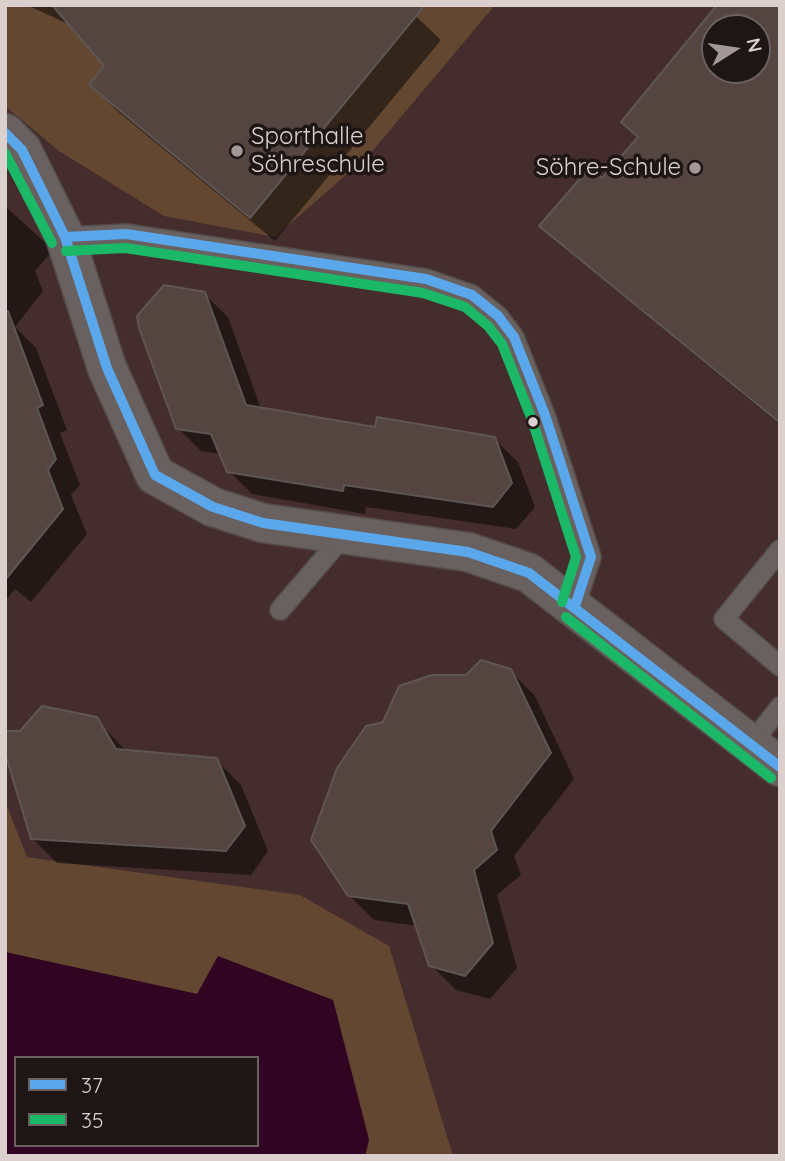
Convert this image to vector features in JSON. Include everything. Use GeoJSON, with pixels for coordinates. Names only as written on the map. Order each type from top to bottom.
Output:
{"type":"FeatureCollection","features":[{"type":"Feature","properties":{"kind":"street"},"geometry":{"type":"LineString","coordinates":[[5,134],[22,150],[65,237],[107,368],[155,475],[213,507],[262,523],[468,552],[528,573],[575,606],[766,755]]}},
{"type":"Feature","properties":{"kind":"lane"},"geometry":{"type":"LineString","coordinates":[[65,237],[125,234],[426,279],[472,295],[498,316],[514,337],[545,415],[591,557],[575,606]]}},
{"type":"Feature","properties":{"kind":"lane"},"geometry":{"type":"LineString","coordinates":[[280,610],[346,533]]}},
{"type":"Feature","properties":{"kind":"lane"},"geometry":{"type":"LineString","coordinates":[[780,550],[724,619],[780,666]]}},
{"type":"Feature","properties":{"kind":"lane"},"geometry":{"type":"LineString","coordinates":[[766,755],[780,707]]}},
{"type":"Feature","properties":{"kind":"shaded area"},"geometry":{"type":"Polygon","coordinates":[[[5,5],[495,5],[370,154],[275,237],[164,216],[59,151],[5,106],[5,5]]]}},
{"type":"Feature","properties":{"kind":"shaded area"},"geometry":{"type":"Polygon","coordinates":[[[495,5],[780,5],[780,1156],[453,1156],[430,1088],[300,895],[27,857],[5,801],[5,106],[59,151],[370,154],[495,5]]]}},
{"type":"Feature","properties":{"kind":"shaded area"},"geometry":{"type":"Polygon","coordinates":[[[5,801],[27,857],[300,895],[389,946],[453,1156],[365,1156],[369,1140],[333,1000],[197,994],[5,952],[5,801]]]}},
{"type":"Feature","properties":{"kind":"shaded area"},"geometry":{"type":"Polygon","coordinates":[[[5,952],[197,994],[218,956],[333,1000],[369,1140],[365,1156],[5,1156],[5,952]]]}},
{"type":"Feature","properties":{"kind":"building","name":"Sporthalle Söhreschule"},"geometry":{"type":"Polygon","coordinates":[[[52,5],[425,5],[250,218],[89,85],[104,66],[52,5]]]}},
{"type":"Feature","properties":{"kind":"building"},"geometry":{"type":"Polygon","coordinates":[[[717,5],[780,5],[780,423],[539,226],[590,167],[602,178],[638,137],[621,122],[701,24],[701,84],[771,84],[771,14],[710,14],[717,5]]]}},
{"type":"Feature","properties":{"kind":"building"},"geometry":{"type":"Polygon","coordinates":[[[164,285],[205,292],[246,405],[375,427],[377,417],[495,437],[512,483],[493,507],[344,485],[343,491],[227,472],[211,434],[176,429],[139,328],[137,316],[164,285]]]}},
{"type":"Feature","properties":{"kind":"building"},"geometry":{"type":"Polygon","coordinates":[[[8,311],[43,405],[37,408],[56,459],[48,470],[63,509],[5,580],[5,312],[8,311]]]}},
{"type":"Feature","properties":{"kind":"building"},"geometry":{"type":"Polygon","coordinates":[[[481,660],[511,669],[551,753],[491,831],[497,850],[474,870],[493,943],[465,976],[429,966],[408,904],[348,896],[311,840],[337,768],[366,726],[383,722],[399,686],[432,675],[466,675],[481,660]]]}},
{"type":"Feature","properties":{"kind":"building"},"geometry":{"type":"Polygon","coordinates":[[[42,706],[97,717],[116,749],[217,758],[245,826],[226,851],[31,839],[5,753],[5,731],[20,731],[42,706]]]}},
{"type":"Feature","properties":{"kind":"transit line","name":"37"},"geometry":{"type":"LineString","coordinates":[[5,133],[22,150],[65,237],[107,368],[155,475],[213,507],[263,523],[468,552],[529,573],[780,767]]}},
{"type":"Feature","properties":{"kind":"transit line","name":"35"},"geometry":{"type":"LineString","coordinates":[[5,153],[52,243]]}},
{"type":"Feature","properties":{"kind":"transit line","name":"37"},"geometry":{"type":"LineString","coordinates":[[65,237],[126,234],[426,279],[472,295],[498,316],[514,337],[545,415],[591,557],[575,606]]}},
{"type":"Feature","properties":{"kind":"transit line","name":"35"},"geometry":{"type":"LineString","coordinates":[[66,251],[125,248],[423,293],[465,307],[488,326],[502,344],[532,420],[576,557],[562,602]]}},
{"type":"Feature","properties":{"kind":"transit line","name":"35"},"geometry":{"type":"LineString","coordinates":[[566,617],[771,778]]}},
{"type":"Feature","properties":{"kind":"place","name":"Sporthalle Söhreschule"},"geometry":{"type":"Point","coordinates":[237,151]}},
{"type":"Feature","properties":{"kind":"place","name":"Söhre-Schule"},"geometry":{"type":"Point","coordinates":[695,168]}}]}
